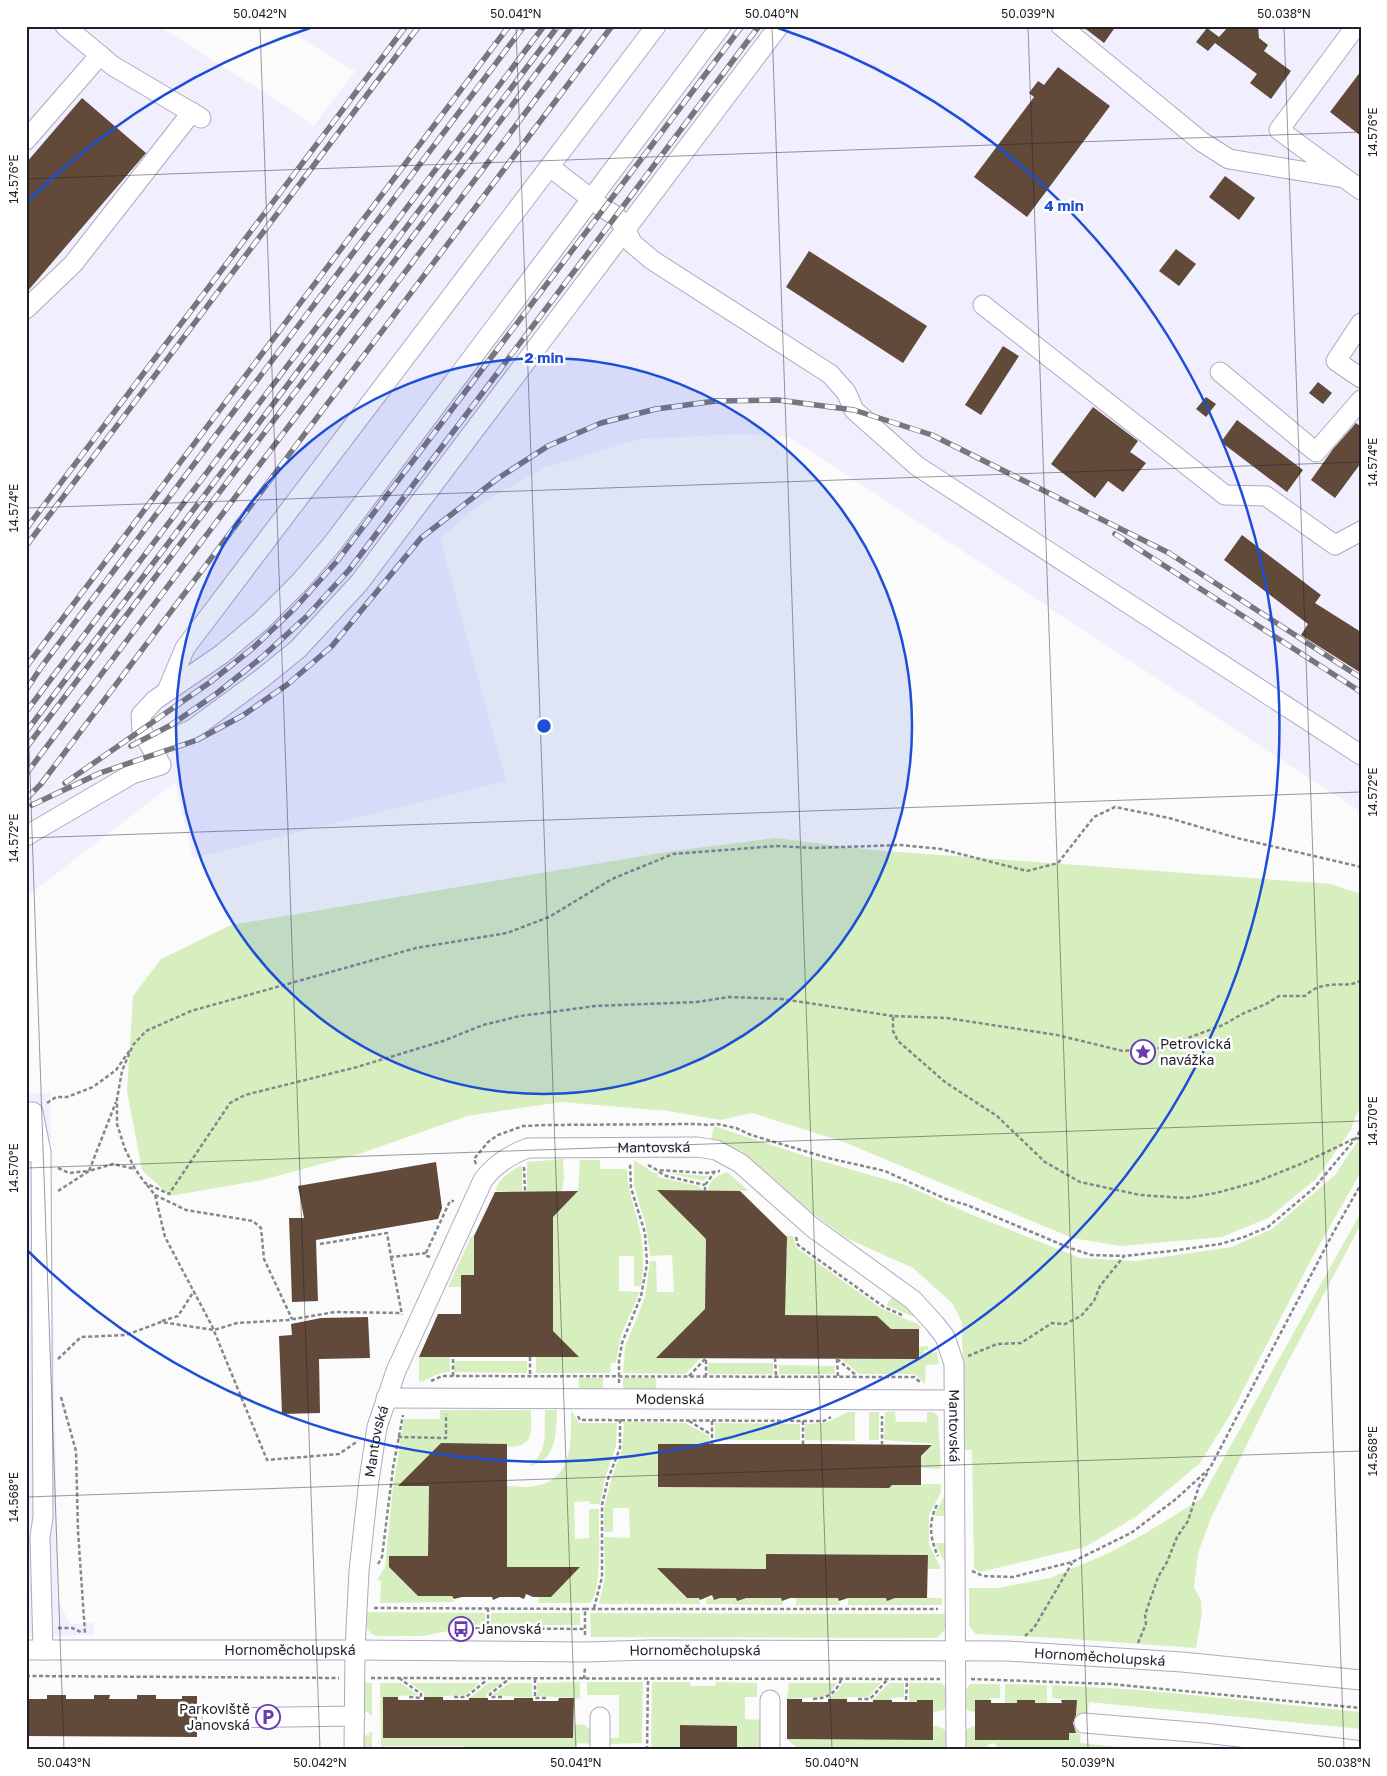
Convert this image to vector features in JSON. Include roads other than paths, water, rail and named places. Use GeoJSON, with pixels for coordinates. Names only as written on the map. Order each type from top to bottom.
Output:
{"type":"FeatureCollection","features":[{"type":"Feature","properties":{"kind":"street"},"geometry":{"type":"LineString","coordinates":[[26,309],[73,264],[197,115],[112,66],[65,26]]}},
{"type":"Feature","properties":{"kind":"street"},"geometry":{"type":"LineString","coordinates":[[167,691],[185,648],[656,26]]}},
{"type":"Feature","properties":{"kind":"street"},"geometry":{"type":"LineString","coordinates":[[26,836],[132,774],[161,765],[142,731],[141,716],[155,700],[222,654],[260,622],[300,582],[333,543],[721,26]]}},
{"type":"Feature","properties":{"kind":"street"},"geometry":{"type":"LineString","coordinates":[[152,747],[193,730],[261,679],[298,649],[359,583],[779,26]]}},
{"type":"Feature","properties":{"kind":"street"},"geometry":{"type":"LineString","coordinates":[[1061,26],[1202,142],[1229,159],[1344,178]]}},
{"type":"Feature","properties":{"kind":"street"},"geometry":{"type":"LineString","coordinates":[[1356,26],[1279,130],[1361,190]]}},
{"type":"Feature","properties":{"kind":"street"},"geometry":{"type":"LineString","coordinates":[[26,140],[100,55]]}},
{"type":"Feature","properties":{"kind":"street"},"geometry":{"type":"LineString","coordinates":[[550,167],[616,216],[626,229],[632,243],[652,260],[830,374],[846,392],[854,410],[917,466],[1361,755]]}},
{"type":"Feature","properties":{"kind":"street"},"geometry":{"type":"LineString","coordinates":[[983,305],[1225,495],[1266,496],[1335,545],[1361,531]]}},
{"type":"Feature","properties":{"kind":"street"},"geometry":{"type":"LineString","coordinates":[[1361,323],[1336,361],[1361,378]]}},
{"type":"Feature","properties":{"kind":"street"},"geometry":{"type":"LineString","coordinates":[[1220,372],[1316,452],[1361,400]]}},
{"type":"Feature","properties":{"kind":"street"},"geometry":{"type":"LineString","coordinates":[[30,1112],[41,1202],[51,1370],[43,1517],[33,1537],[35,1650]]}},
{"type":"Feature","properties":{"kind":"street","name":"Mantovská"},"geometry":{"type":"LineString","coordinates":[[354,1750],[355,1650],[359,1571],[377,1427],[396,1372],[474,1199],[490,1172],[507,1158],[528,1148],[630,1152],[707,1148],[730,1156],[740,1163],[770,1192],[812,1227],[913,1300],[945,1337],[954,1364],[956,1750]]}},
{"type":"Feature","properties":{"kind":"street","name":"Modenská"},"geometry":{"type":"LineString","coordinates":[[386,1398],[954,1400]]}},
{"type":"Feature","properties":{"kind":"street","name":"Hornoměcholupská"},"geometry":{"type":"LineString","coordinates":[[35,1650],[1007,1651],[1132,1658],[1361,1680]]}},
{"type":"Feature","properties":{"kind":"street"},"geometry":{"type":"LineString","coordinates":[[770,1700],[770,1750]]}},
{"type":"Feature","properties":{"kind":"street"},"geometry":{"type":"LineString","coordinates":[[212,1718],[355,1716]]}},
{"type":"Feature","properties":{"kind":"street"},"geometry":{"type":"LineString","coordinates":[[600,1717],[600,1750]]}},
{"type":"Feature","properties":{"kind":"street"},"geometry":{"type":"LineString","coordinates":[[1084,1723],[1204,1733],[1355,1750]]}},
{"type":"Feature","properties":{"kind":"railway"},"geometry":{"type":"LineString","coordinates":[[26,529],[406,26]]}},
{"type":"Feature","properties":{"kind":"railway"},"geometry":{"type":"LineString","coordinates":[[26,546],[419,26]]}},
{"type":"Feature","properties":{"kind":"railway"},"geometry":{"type":"LineString","coordinates":[[26,667],[509,26]]}},
{"type":"Feature","properties":{"kind":"railway"},"geometry":{"type":"LineString","coordinates":[[26,690],[42,666],[524,26]]}},
{"type":"Feature","properties":{"kind":"railway"},"geometry":{"type":"LineString","coordinates":[[26,712],[544,26]]}},
{"type":"Feature","properties":{"kind":"railway"},"geometry":{"type":"LineString","coordinates":[[26,732],[558,26]]}},
{"type":"Feature","properties":{"kind":"railway"},"geometry":{"type":"LineString","coordinates":[[26,748],[572,26]]}},
{"type":"Feature","properties":{"kind":"railway"},"geometry":{"type":"LineString","coordinates":[[26,774],[591,26]]}},
{"type":"Feature","properties":{"kind":"railway"},"geometry":{"type":"LineString","coordinates":[[26,799],[41,784],[612,26]]}},
{"type":"Feature","properties":{"kind":"railway"},"geometry":{"type":"LineString","coordinates":[[65,783],[209,683],[253,648],[295,608],[338,560],[742,26]]}},
{"type":"Feature","properties":{"kind":"railway"},"geometry":{"type":"LineString","coordinates":[[131,746],[171,725],[216,694],[261,658],[306,617],[349,570],[759,26]]}},
{"type":"Feature","properties":{"kind":"railway"},"geometry":{"type":"LineString","coordinates":[[32,805],[100,773],[197,740],[242,716],[288,684],[332,646],[421,538],[497,479],[548,446],[601,423],[656,409],[716,401],[778,400],[854,410],[932,435],[1169,553],[1361,678]]}},
{"type":"Feature","properties":{"kind":"railway"},"geometry":{"type":"LineString","coordinates":[[1115,534],[1361,692]]}},
{"type":"Feature","properties":{"kind":"place","name":"Petrovická navážka"},"geometry":{"type":"Point","coordinates":[1143,1052]}},
{"type":"Feature","properties":{"kind":"place","name":"Janovská"},"geometry":{"type":"Point","coordinates":[461,1629]}},
{"type":"Feature","properties":{"kind":"place","name":"Parkoviště Janovská"},"geometry":{"type":"Point","coordinates":[268,1717]}}]}
